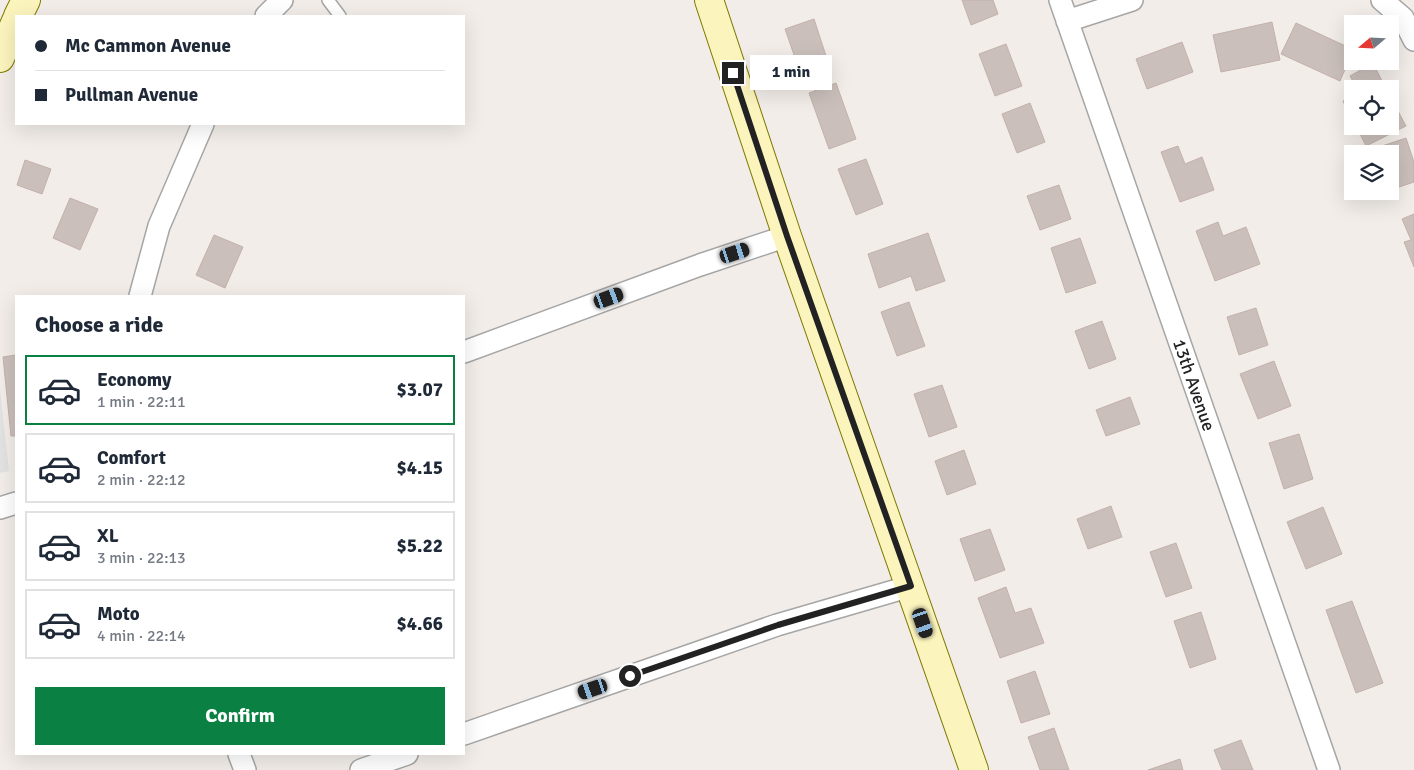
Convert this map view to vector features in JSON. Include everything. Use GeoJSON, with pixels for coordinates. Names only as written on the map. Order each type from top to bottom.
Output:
{"type":"FeatureCollection","features":[{"type":"Feature","properties":{"kind":"street"},"geometry":{"type":"LineString","coordinates":[[18,15],[26,0]]}},
{"type":"Feature","properties":{"kind":"street"},"geometry":{"type":"LineString","coordinates":[[267,15],[282,0]]}},
{"type":"Feature","properties":{"kind":"street"},"geometry":{"type":"LineString","coordinates":[[709,0],[787,236],[974,770]]}},
{"type":"Feature","properties":{"kind":"street","name":"13th Avenue"},"geometry":{"type":"LineString","coordinates":[[1060,0],[1329,770]]}},
{"type":"Feature","properties":{"kind":"street"},"geometry":{"type":"LineString","coordinates":[[1067,21],[1132,0]]}},
{"type":"Feature","properties":{"kind":"street"},"geometry":{"type":"LineString","coordinates":[[1382,0],[1403,18],[1414,40]]}},
{"type":"Feature","properties":{"kind":"street"},"geometry":{"type":"LineString","coordinates":[[9,32],[15,21]]}},
{"type":"Feature","properties":{"kind":"street"},"geometry":{"type":"LineString","coordinates":[[140,295],[159,226],[203,125]]}},
{"type":"Feature","properties":{"kind":"street"},"geometry":{"type":"LineString","coordinates":[[465,352],[700,265],[787,236]]}},
{"type":"Feature","properties":{"kind":"street"},"geometry":{"type":"LineString","coordinates":[[0,508],[15,503]]}},
{"type":"Feature","properties":{"kind":"street"},"geometry":{"type":"LineString","coordinates":[[465,734],[778,625],[911,586]]}},
{"type":"Feature","properties":{"kind":"street"},"geometry":{"type":"LineString","coordinates":[[239,755],[245,770]]}},
{"type":"Feature","properties":{"kind":"street"},"geometry":{"type":"LineString","coordinates":[[360,770],[404,755]]}},
{"type":"Feature","properties":{"kind":"lane"},"geometry":{"type":"LineString","coordinates":[[328,0],[339,15]]}},
{"type":"Feature","properties":{"kind":"shaded area"},"geometry":{"type":"Polygon","coordinates":[[[0,389],[9,471],[0,473],[0,389]]]}},
{"type":"Feature","properties":{"kind":"building"},"geometry":{"type":"Polygon","coordinates":[[[962,0],[993,0],[998,14],[971,25],[962,0]]]}},
{"type":"Feature","properties":{"kind":"building"},"geometry":{"type":"Polygon","coordinates":[[[814,19],[829,65],[801,75],[785,29],[814,19]]]}},
{"type":"Feature","properties":{"kind":"building"},"geometry":{"type":"Polygon","coordinates":[[[1272,22],[1280,60],[1221,72],[1213,35],[1272,22]]]}},
{"type":"Feature","properties":{"kind":"building"},"geometry":{"type":"Polygon","coordinates":[[[1296,23],[1344,45],[1345,70],[1340,81],[1281,54],[1296,23]]]}},
{"type":"Feature","properties":{"kind":"building"},"geometry":{"type":"Polygon","coordinates":[[[1182,42],[1193,72],[1147,89],[1136,59],[1182,42]]]}},
{"type":"Feature","properties":{"kind":"building"},"geometry":{"type":"Polygon","coordinates":[[[1006,44],[1022,86],[995,96],[979,54],[1006,44]]]}},
{"type":"Feature","properties":{"kind":"building"},"geometry":{"type":"Polygon","coordinates":[[[1361,70],[1376,70],[1382,80],[1352,80],[1350,76],[1361,70]]]}},
{"type":"Feature","properties":{"kind":"building"},"geometry":{"type":"Polygon","coordinates":[[[836,83],[856,139],[829,149],[809,93],[836,83]]]}},
{"type":"Feature","properties":{"kind":"building"},"geometry":{"type":"Polygon","coordinates":[[[1030,103],[1045,142],[1017,153],[1002,114],[1030,103]]]}},
{"type":"Feature","properties":{"kind":"building"},"geometry":{"type":"Polygon","coordinates":[[[1399,113],[1406,126],[1399,130],[1399,113]]]}},
{"type":"Feature","properties":{"kind":"building"},"geometry":{"type":"Polygon","coordinates":[[[1360,135],[1388,135],[1368,145],[1366,145],[1360,135]]]}},
{"type":"Feature","properties":{"kind":"building"},"geometry":{"type":"Polygon","coordinates":[[[1406,138],[1414,162],[1414,182],[1399,187],[1399,145],[1385,145],[1406,138]]]}},
{"type":"Feature","properties":{"kind":"building"},"geometry":{"type":"Polygon","coordinates":[[[1178,146],[1185,164],[1202,157],[1214,190],[1180,202],[1161,152],[1178,146]]]}},
{"type":"Feature","properties":{"kind":"building"},"geometry":{"type":"Polygon","coordinates":[[[866,159],[883,204],[856,215],[838,169],[866,159]]]}},
{"type":"Feature","properties":{"kind":"building"},"geometry":{"type":"Polygon","coordinates":[[[25,160],[51,169],[42,194],[17,185],[25,160]]]}},
{"type":"Feature","properties":{"kind":"building"},"geometry":{"type":"Polygon","coordinates":[[[1059,185],[1071,219],[1040,230],[1027,196],[1059,185]]]}},
{"type":"Feature","properties":{"kind":"building"},"geometry":{"type":"Polygon","coordinates":[[[70,198],[98,209],[80,250],[53,238],[70,198]]]}},
{"type":"Feature","properties":{"kind":"building"},"geometry":{"type":"Polygon","coordinates":[[[1414,214],[1414,267],[1404,242],[1411,240],[1402,219],[1414,214]]]}},
{"type":"Feature","properties":{"kind":"building"},"geometry":{"type":"Polygon","coordinates":[[[1218,222],[1223,236],[1246,227],[1260,264],[1215,281],[1196,231],[1218,222]]]}},
{"type":"Feature","properties":{"kind":"building"},"geometry":{"type":"Polygon","coordinates":[[[928,233],[945,281],[916,291],[911,276],[879,288],[868,254],[928,233]]]}},
{"type":"Feature","properties":{"kind":"building"},"geometry":{"type":"Polygon","coordinates":[[[214,235],[243,247],[225,288],[196,275],[214,235]]]}},
{"type":"Feature","properties":{"kind":"building"},"geometry":{"type":"Polygon","coordinates":[[[1080,238],[1096,283],[1066,293],[1051,248],[1080,238]]]}},
{"type":"Feature","properties":{"kind":"building"},"geometry":{"type":"Polygon","coordinates":[[[909,302],[925,346],[897,356],[881,312],[909,302]]]}},
{"type":"Feature","properties":{"kind":"building"},"geometry":{"type":"Polygon","coordinates":[[[1256,308],[1268,345],[1239,355],[1227,317],[1256,308]]]}},
{"type":"Feature","properties":{"kind":"building"},"geometry":{"type":"Polygon","coordinates":[[[1102,321],[1116,359],[1089,369],[1075,331],[1102,321]]]}},
{"type":"Feature","properties":{"kind":"building"},"geometry":{"type":"Polygon","coordinates":[[[15,355],[15,436],[11,436],[3,357],[15,355]]]}},
{"type":"Feature","properties":{"kind":"building"},"geometry":{"type":"Polygon","coordinates":[[[1274,361],[1291,406],[1258,419],[1240,374],[1274,361]]]}},
{"type":"Feature","properties":{"kind":"building"},"geometry":{"type":"Polygon","coordinates":[[[942,385],[957,427],[929,437],[914,394],[942,385]]]}},
{"type":"Feature","properties":{"kind":"building"},"geometry":{"type":"Polygon","coordinates":[[[1130,397],[1140,424],[1106,436],[1096,410],[1130,397]]]}},
{"type":"Feature","properties":{"kind":"building"},"geometry":{"type":"Polygon","coordinates":[[[1299,434],[1313,479],[1284,489],[1269,443],[1299,434]]]}},
{"type":"Feature","properties":{"kind":"building"},"geometry":{"type":"Polygon","coordinates":[[[964,450],[976,484],[947,495],[935,461],[964,450]]]}},
{"type":"Feature","properties":{"kind":"building"},"geometry":{"type":"Polygon","coordinates":[[[1111,506],[1122,537],[1088,549],[1077,519],[1111,506]]]}},
{"type":"Feature","properties":{"kind":"building"},"geometry":{"type":"Polygon","coordinates":[[[1323,507],[1342,554],[1306,569],[1287,522],[1323,507]]]}},
{"type":"Feature","properties":{"kind":"building"},"geometry":{"type":"Polygon","coordinates":[[[990,529],[1005,570],[975,581],[960,539],[990,529]]]}},
{"type":"Feature","properties":{"kind":"building"},"geometry":{"type":"Polygon","coordinates":[[[1176,543],[1192,588],[1166,597],[1150,552],[1176,543]]]}},
{"type":"Feature","properties":{"kind":"building"},"geometry":{"type":"Polygon","coordinates":[[[1006,587],[1015,613],[1031,608],[1044,643],[1000,658],[978,598],[1006,587]]]}},
{"type":"Feature","properties":{"kind":"building"},"geometry":{"type":"Polygon","coordinates":[[[1352,601],[1383,683],[1356,693],[1326,610],[1352,601]]]}},
{"type":"Feature","properties":{"kind":"building"},"geometry":{"type":"Polygon","coordinates":[[[1201,612],[1216,659],[1190,668],[1174,621],[1201,612]]]}},
{"type":"Feature","properties":{"kind":"building"},"geometry":{"type":"Polygon","coordinates":[[[1035,671],[1050,714],[1021,723],[1007,681],[1035,671]]]}},
{"type":"Feature","properties":{"kind":"building"},"geometry":{"type":"Polygon","coordinates":[[[1054,728],[1069,770],[1040,770],[1028,737],[1054,728]]]}},
{"type":"Feature","properties":{"kind":"building"},"geometry":{"type":"Polygon","coordinates":[[[1241,740],[1253,770],[1222,770],[1214,750],[1241,740]]]}},
{"type":"Feature","properties":{"kind":"building"},"geometry":{"type":"Polygon","coordinates":[[[1180,759],[1183,770],[1148,770],[1180,759]]]}},
{"type":"Feature","properties":{"kind":"route"},"geometry":{"type":"LineString","coordinates":[[630,676],[778,625],[911,586],[787,236],[733,73]]}}]}
